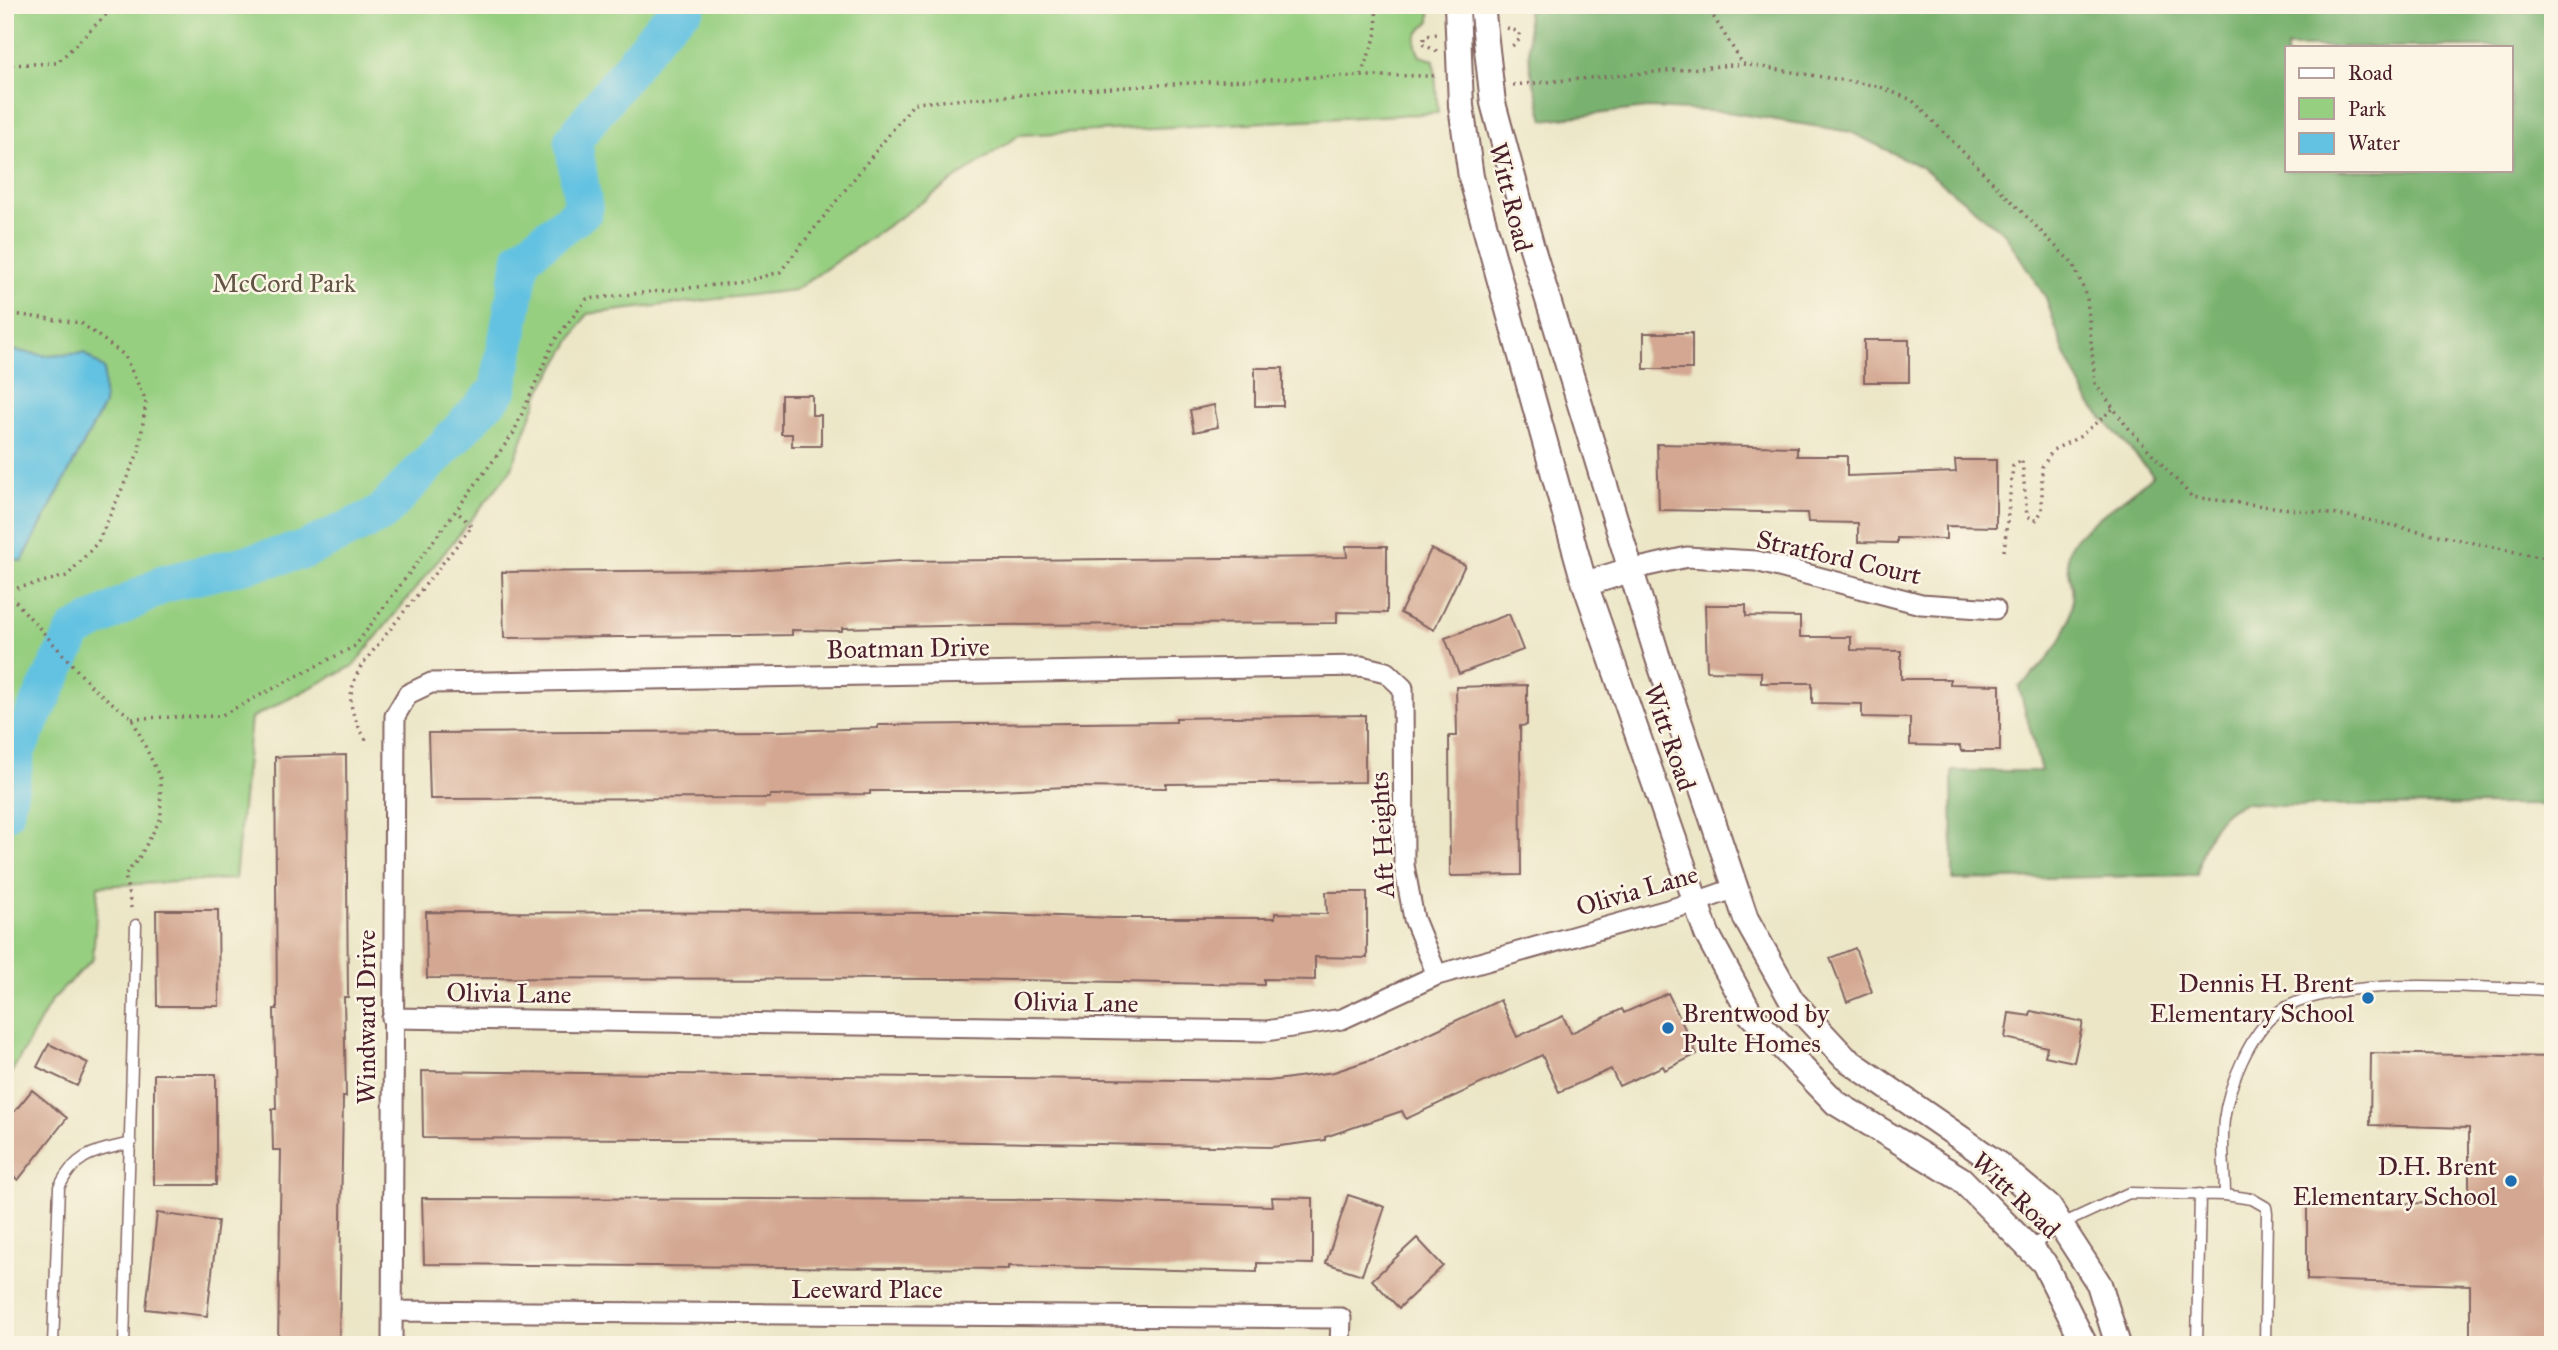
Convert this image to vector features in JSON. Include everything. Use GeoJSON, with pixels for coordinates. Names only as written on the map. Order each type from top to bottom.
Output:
{"type":"FeatureCollection","features":[{"type":"Feature","properties":{"kind":"street","name":"Witt Road"},"geometry":{"type":"LineString","coordinates":[[1457,5],[1459,81],[1471,177],[1585,584],[1707,934],[1751,1015],[1836,1103],[1961,1179],[2044,1263],[2085,1345]]}},
{"type":"Feature","properties":{"kind":"street","name":"Witt Road"},"geometry":{"type":"LineString","coordinates":[[1482,5],[1493,103],[1546,299],[1630,570],[1746,919],[1792,1001],[1845,1058],[1998,1164],[2049,1207],[2099,1284],[2118,1345]]}},
{"type":"Feature","properties":{"kind":"street","name":"Stratford Court"},"geometry":{"type":"LineString","coordinates":[[1630,570],[1687,557],[1756,561],[1921,604],[1994,609]]}},
{"type":"Feature","properties":{"kind":"street"},"geometry":{"type":"LineString","coordinates":[[1585,584],[1630,570]]}},
{"type":"Feature","properties":{"kind":"street","name":"Boatman Drive"},"geometry":{"type":"LineString","coordinates":[[408,694],[431,683],[1361,666],[1386,672],[1403,688]]}},
{"type":"Feature","properties":{"kind":"street","name":"Aft Heights"},"geometry":{"type":"LineString","coordinates":[[1403,688],[1404,865],[1414,919],[1437,975]]}},
{"type":"Feature","properties":{"kind":"street","name":"Windward Drive"},"geometry":{"type":"LineString","coordinates":[[392,1345],[395,716],[408,694]]}},
{"type":"Feature","properties":{"kind":"street","name":"Olivia Lane"},"geometry":{"type":"LineString","coordinates":[[392,1018],[1266,1031],[1342,1019],[1437,975],[1696,902],[1736,888]]}},
{"type":"Feature","properties":{"kind":"street"},"geometry":{"type":"LineString","coordinates":[[1910,1148],[1932,1118]]}},
{"type":"Feature","properties":{"kind":"street","name":"Leeward Place"},"geometry":{"type":"LineString","coordinates":[[393,1311],[1340,1318],[1340,1345]]}},
{"type":"Feature","properties":{"kind":"lane"},"geometry":{"type":"LineString","coordinates":[[124,1345],[136,925]]}},
{"type":"Feature","properties":{"kind":"lane"},"geometry":{"type":"LineString","coordinates":[[2225,1195],[2224,1119],[2245,1051],[2277,1013],[2315,995],[2390,988],[2553,990]]}},
{"type":"Feature","properties":{"kind":"lane"},"geometry":{"type":"LineString","coordinates":[[53,1345],[59,1187],[71,1165],[90,1153],[131,1143]]}},
{"type":"Feature","properties":{"kind":"lane"},"geometry":{"type":"LineString","coordinates":[[2029,1248],[2060,1225],[2129,1193],[2225,1195],[2252,1199],[2266,1207],[2267,1213],[2265,1345]]}},
{"type":"Feature","properties":{"kind":"lane"},"geometry":{"type":"LineString","coordinates":[[2197,1345],[2200,1194]]}},
{"type":"Feature","properties":{"kind":"path"},"geometry":{"type":"LineString","coordinates":[[5,65],[57,63],[116,5]]}},
{"type":"Feature","properties":{"kind":"path"},"geometry":{"type":"LineString","coordinates":[[1361,75],[1377,33],[1376,5]]}},
{"type":"Feature","properties":{"kind":"path"},"geometry":{"type":"LineString","coordinates":[[1706,5],[1743,64]]}},
{"type":"Feature","properties":{"kind":"path"},"geometry":{"type":"LineString","coordinates":[[1502,28],[1519,32],[1520,39],[1505,51]]}},
{"type":"Feature","properties":{"kind":"path"},"geometry":{"type":"LineString","coordinates":[[1439,33],[1425,36],[1422,44],[1428,49],[1439,51]]}},
{"type":"Feature","properties":{"kind":"path"},"geometry":{"type":"LineString","coordinates":[[1505,86],[1743,64],[1878,86],[1912,100],[2074,265],[2087,298],[2095,383],[2192,497],[2354,517],[2553,560]]}},
{"type":"Feature","properties":{"kind":"path"},"geometry":{"type":"LineString","coordinates":[[132,718],[220,716],[355,646],[513,434],[554,341],[587,299],[743,282],[780,272],[914,103],[1211,82],[1361,75],[1442,76]]}},
{"type":"Feature","properties":{"kind":"path"},"geometry":{"type":"LineString","coordinates":[[5,313],[81,323],[124,355],[146,401],[139,451],[98,542],[67,576],[5,591]]}},
{"type":"Feature","properties":{"kind":"path"},"geometry":{"type":"LineString","coordinates":[[2004,551],[2013,466],[2022,460],[2027,516],[2036,520],[2042,511],[2042,467],[2053,450],[2079,437],[2114,408]]}},
{"type":"Feature","properties":{"kind":"path"},"geometry":{"type":"LineString","coordinates":[[366,740],[353,717],[349,690],[361,666],[472,526],[456,510]]}},
{"type":"Feature","properties":{"kind":"path"},"geometry":{"type":"LineString","coordinates":[[5,591],[94,689],[132,718],[160,778],[161,818],[125,875],[126,893],[136,925]]}},
{"type":"Feature","properties":{"kind":"green space","name":"McCord Park"},"geometry":{"type":"Polygon","coordinates":[[[5,5],[1430,5],[1430,21],[1419,33],[1416,46],[1420,56],[1434,60],[1438,113],[1019,135],[795,290],[587,314],[540,392],[511,470],[353,666],[251,718],[235,879],[98,886],[93,959],[52,1000],[5,1084],[5,5]]]}},
{"type":"Feature","properties":{"kind":"green space"},"geometry":{"type":"Polygon","coordinates":[[[1527,5],[2553,5],[2553,805],[2274,806],[2244,803],[2231,809],[2216,824],[2201,854],[2197,875],[1953,880],[1952,771],[2041,771],[2019,687],[2041,666],[2065,631],[2072,603],[2069,550],[2076,538],[2153,475],[2090,404],[2064,352],[2046,298],[2005,234],[1923,168],[1851,132],[1727,112],[1648,108],[1544,120],[1530,68],[1527,5]]]}},
{"type":"Feature","properties":{"kind":"water"},"geometry":{"type":"Polygon","coordinates":[[[5,349],[48,356],[84,353],[104,369],[104,405],[22,561],[5,557],[5,349]]]}},
{"type":"Feature","properties":{"kind":"building"},"geometry":{"type":"Polygon","coordinates":[[[1644,333],[1692,333],[1692,369],[1644,369],[1644,333]]]}},
{"type":"Feature","properties":{"kind":"building"},"geometry":{"type":"Polygon","coordinates":[[[1864,340],[1909,340],[1909,382],[1864,382],[1864,340]]]}},
{"type":"Feature","properties":{"kind":"building"},"geometry":{"type":"Polygon","coordinates":[[[1255,368],[1283,368],[1283,406],[1255,406],[1255,368]]]}},
{"type":"Feature","properties":{"kind":"building"},"geometry":{"type":"Polygon","coordinates":[[[781,395],[812,395],[812,415],[821,415],[821,446],[792,446],[792,434],[781,434],[781,395]]]}},
{"type":"Feature","properties":{"kind":"building"},"geometry":{"type":"Polygon","coordinates":[[[1214,405],[1218,427],[1194,432],[1190,410],[1214,405]]]}},
{"type":"Feature","properties":{"kind":"building"},"geometry":{"type":"Polygon","coordinates":[[[1657,444],[1797,447],[1797,456],[1847,456],[1847,476],[1956,472],[1955,460],[1996,460],[1996,527],[1946,526],[1946,539],[1897,538],[1897,543],[1858,542],[1858,523],[1808,522],[1807,513],[1659,510],[1657,444]]]}},
{"type":"Feature","properties":{"kind":"building"},"geometry":{"type":"Polygon","coordinates":[[[1346,546],[1387,546],[1387,613],[1337,612],[1337,623],[991,625],[842,628],[842,631],[792,630],[792,635],[504,638],[502,572],[751,570],[900,561],[1347,557],[1346,546]]]}},
{"type":"Feature","properties":{"kind":"building"},"geometry":{"type":"Polygon","coordinates":[[[1431,549],[1465,565],[1434,630],[1400,613],[1431,549]]]}},
{"type":"Feature","properties":{"kind":"building"},"geometry":{"type":"Polygon","coordinates":[[[1705,605],[1746,605],[1746,616],[1800,617],[1800,637],[1851,637],[1851,650],[1901,651],[1901,679],[1950,679],[1950,684],[2000,685],[2000,751],[1961,751],[1960,746],[1910,745],[1910,718],[1862,717],[1862,704],[1812,703],[1812,683],[1761,683],[1761,672],[1707,671],[1705,605]]]}},
{"type":"Feature","properties":{"kind":"building"},"geometry":{"type":"Polygon","coordinates":[[[1509,614],[1523,650],[1459,674],[1445,638],[1509,614]]]}},
{"type":"Feature","properties":{"kind":"building"},"geometry":{"type":"Polygon","coordinates":[[[1527,685],[1527,725],[1520,726],[1521,875],[1450,876],[1449,736],[1457,736],[1456,687],[1527,685]]]}},
{"type":"Feature","properties":{"kind":"building"},"geometry":{"type":"Polygon","coordinates":[[[1365,715],[1365,782],[1166,784],[1166,788],[870,791],[870,794],[770,795],[770,798],[430,799],[428,733],[781,731],[878,728],[878,725],[1176,722],[1176,718],[1365,715]]]}},
{"type":"Feature","properties":{"kind":"building"},"geometry":{"type":"Polygon","coordinates":[[[346,755],[348,997],[344,997],[346,1097],[343,1097],[339,1345],[278,1345],[281,1150],[273,1150],[272,1109],[276,1109],[274,1009],[277,1009],[275,757],[346,755]]]}},
{"type":"Feature","properties":{"kind":"building"},"geometry":{"type":"Polygon","coordinates":[[[1326,892],[1367,892],[1367,958],[1315,957],[1315,980],[1264,979],[1264,985],[965,979],[427,978],[426,912],[974,913],[1114,918],[1275,918],[1275,913],[1327,914],[1326,892]]]}},
{"type":"Feature","properties":{"kind":"building"},"geometry":{"type":"Polygon","coordinates":[[[156,910],[218,910],[219,1006],[157,1006],[156,910]]]}},
{"type":"Feature","properties":{"kind":"building"},"geometry":{"type":"Polygon","coordinates":[[[1855,948],[1872,992],[1847,1002],[1830,958],[1855,948]]]}},
{"type":"Feature","properties":{"kind":"building"},"geometry":{"type":"Polygon","coordinates":[[[1668,993],[1697,1054],[1665,1070],[1663,1066],[1619,1086],[1611,1069],[1559,1092],[1542,1055],[1406,1119],[1402,1111],[1325,1137],[1325,1140],[1272,1147],[861,1140],[423,1138],[422,1071],[1269,1081],[1334,1072],[1379,1057],[1500,1000],[1517,1037],[1563,1016],[1571,1033],[1622,1009],[1624,1013],[1668,993]]]}},
{"type":"Feature","properties":{"kind":"building"},"geometry":{"type":"Polygon","coordinates":[[[2031,1011],[2083,1022],[2074,1062],[2045,1056],[2047,1047],[2005,1038],[2009,1013],[2030,1016],[2031,1011]]]}},
{"type":"Feature","properties":{"kind":"building"},"geometry":{"type":"Polygon","coordinates":[[[49,1044],[88,1063],[77,1086],[37,1067],[49,1044]]]}},
{"type":"Feature","properties":{"kind":"building","name":"D.H. Brent Elementary School"},"geometry":{"type":"Polygon","coordinates":[[[2371,1053],[2553,1057],[2553,1345],[2470,1345],[2470,1285],[2307,1280],[2307,1204],[2469,1203],[2469,1128],[2370,1125],[2371,1053]]]}},
{"type":"Feature","properties":{"kind":"building"},"geometry":{"type":"Polygon","coordinates":[[[154,1074],[216,1074],[216,1185],[154,1185],[154,1074]]]}},
{"type":"Feature","properties":{"kind":"building"},"geometry":{"type":"Polygon","coordinates":[[[32,1090],[67,1118],[18,1180],[5,1170],[5,1123],[32,1090]]]}},
{"type":"Feature","properties":{"kind":"building"},"geometry":{"type":"Polygon","coordinates":[[[1348,1195],[1385,1207],[1362,1275],[1326,1263],[1348,1195]]]}},
{"type":"Feature","properties":{"kind":"building"},"geometry":{"type":"Polygon","coordinates":[[[1272,1197],[1313,1198],[1313,1264],[1257,1263],[1257,1272],[1008,1266],[1008,1269],[424,1264],[422,1198],[1058,1200],[1273,1206],[1272,1197]]]}},
{"type":"Feature","properties":{"kind":"building"},"geometry":{"type":"Polygon","coordinates":[[[157,1213],[218,1221],[207,1316],[146,1309],[157,1213]]]}},
{"type":"Feature","properties":{"kind":"building"},"geometry":{"type":"Polygon","coordinates":[[[1417,1238],[1443,1266],[1399,1308],[1372,1280],[1417,1238]]]}},
{"type":"Feature","properties":{"kind":"waterway"},"geometry":{"type":"LineString","coordinates":[[5,812],[17,749],[75,631],[164,584],[304,550],[381,514],[498,390],[522,257],[584,210],[573,140],[662,27],[687,5]]}},
{"type":"Feature","properties":{"kind":"place","name":"Dennis H. Brent Elementary School"},"geometry":{"type":"Point","coordinates":[2368,998]}},
{"type":"Feature","properties":{"kind":"place","name":"Brentwood by Pulte Homes"},"geometry":{"type":"Point","coordinates":[1668,1028]}},
{"type":"Feature","properties":{"kind":"place","name":"D.H. Brent Elementary School"},"geometry":{"type":"Point","coordinates":[2511,1181]}}]}
